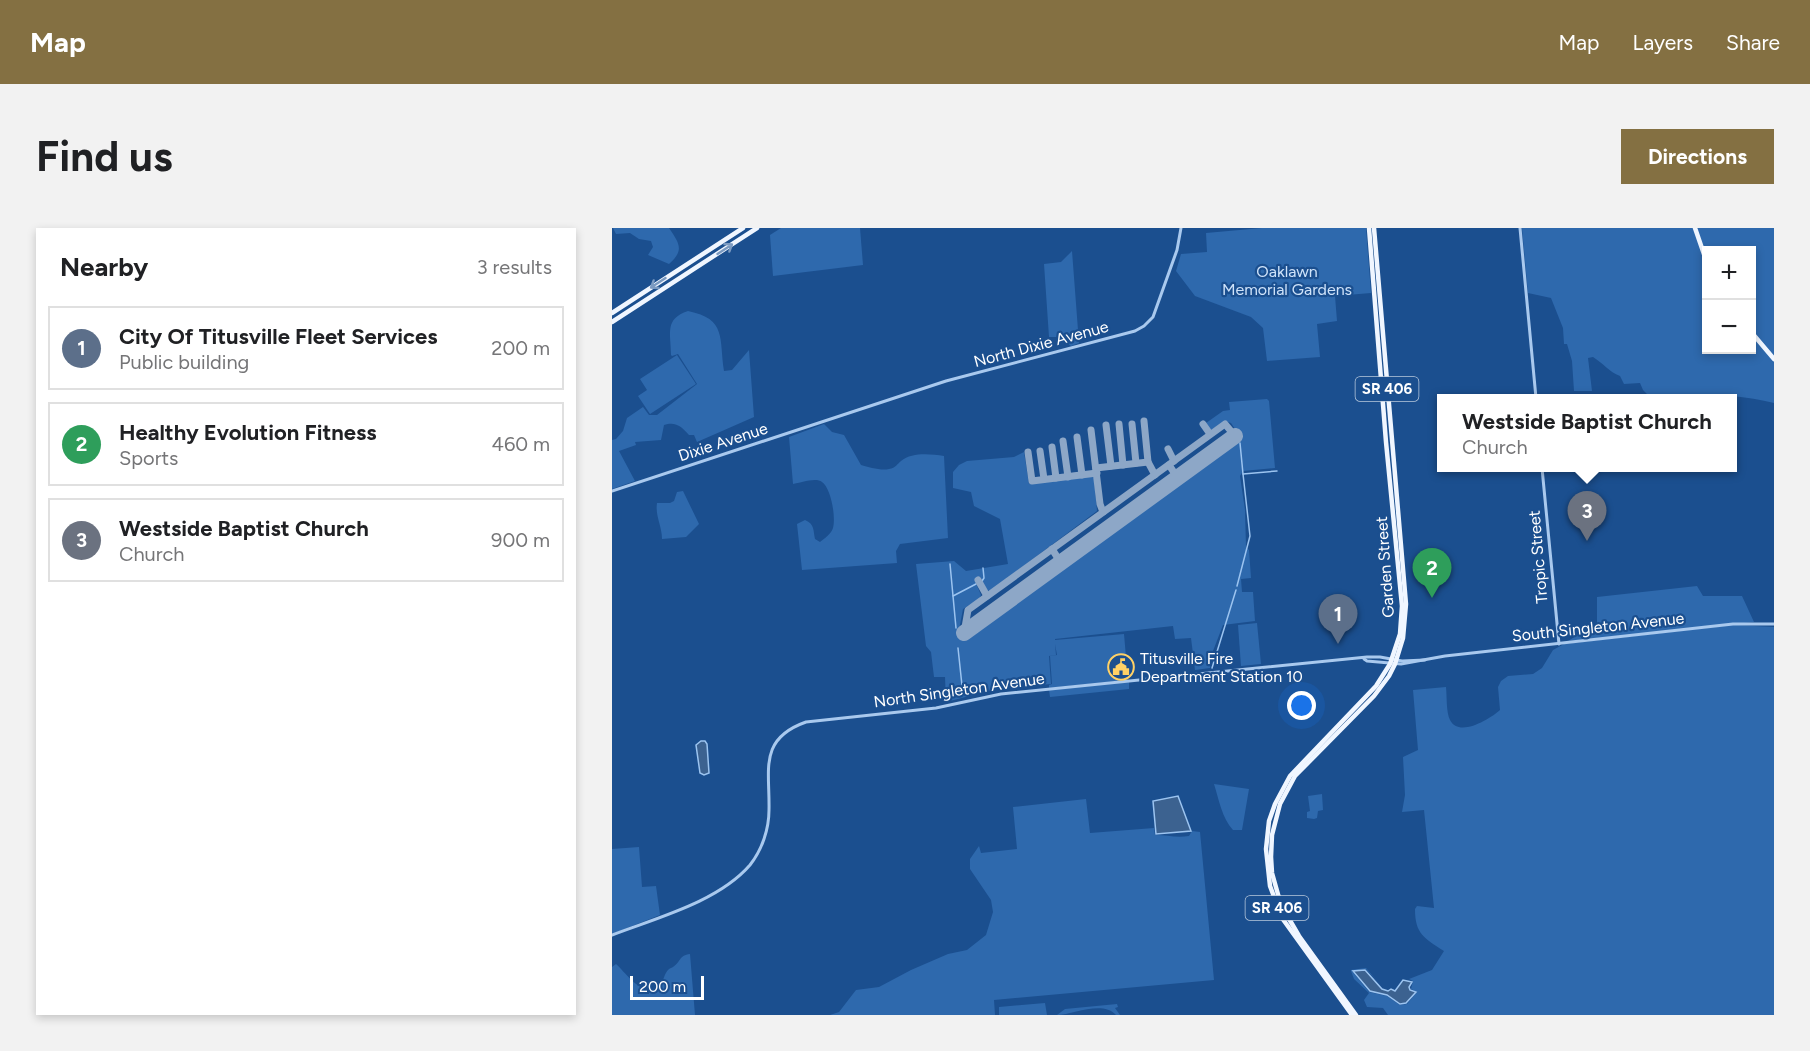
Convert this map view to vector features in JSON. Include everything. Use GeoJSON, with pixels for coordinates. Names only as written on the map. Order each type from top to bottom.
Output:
{"type":"FeatureCollection","features":[{"type":"Feature","properties":{"kind":"main road"},"geometry":{"type":"LineString","coordinates":[[612,313],[743,228]]}},
{"type":"Feature","properties":{"kind":"main road"},"geometry":{"type":"LineString","coordinates":[[612,322],[757,228]]}},
{"type":"Feature","properties":{"kind":"main road","name":"Garden Street"},"geometry":{"type":"LineString","coordinates":[[1354,1015],[1282,918],[1270,886],[1266,857],[1269,821],[1283,788],[1301,763],[1383,686],[1403,638],[1406,604],[1370,228]]}},
{"type":"Feature","properties":{"kind":"main road","name":"Garden Street"},"geometry":{"type":"LineString","coordinates":[[1374,228],[1382,362]]}},
{"type":"Feature","properties":{"kind":"main road"},"geometry":{"type":"LineString","coordinates":[[1695,228],[1702,247]]}},
{"type":"Feature","properties":{"kind":"main road"},"geometry":{"type":"LineString","coordinates":[[1756,338],[1774,359]]}},
{"type":"Feature","properties":{"kind":"main road","name":"Garden Street"},"geometry":{"type":"LineString","coordinates":[[1354,1015],[1290,922],[1277,891],[1270,857],[1275,819],[1295,776],[1333,737],[1347,716],[1376,686],[1393,662]]}},
{"type":"Feature","properties":{"kind":"street","name":"North Dixie Avenue"},"geometry":{"type":"LineString","coordinates":[[842,416],[946,381],[1142,328],[1153,317],[1173,262],[1181,228]]}},
{"type":"Feature","properties":{"kind":"street"},"geometry":{"type":"LineString","coordinates":[[1520,228],[1536,394]]}},
{"type":"Feature","properties":{"kind":"street","name":"Dixie Avenue"},"geometry":{"type":"LineString","coordinates":[[612,491],[842,416]]}},
{"type":"Feature","properties":{"kind":"street","name":"Tropic Street"},"geometry":{"type":"LineString","coordinates":[[1542,472],[1558,644]]}},
{"type":"Feature","properties":{"kind":"street","name":"South Singleton Avenue"},"geometry":{"type":"LineString","coordinates":[[1393,662],[1408,664],[1425,660],[1733,624],[1774,624]]}},
{"type":"Feature","properties":{"kind":"street","name":"North Singleton Avenue"},"geometry":{"type":"LineString","coordinates":[[612,935],[702,900],[725,887],[751,864],[767,830],[770,809],[767,779],[771,752],[779,739],[797,726],[830,719],[936,708],[1000,694],[1380,657],[1393,662]]}},
{"type":"Feature","properties":{"kind":"green space"},"geometry":{"type":"Polygon","coordinates":[[[613,228],[669,228],[678,242],[679,250],[669,264],[648,255],[653,247],[651,241],[639,239],[630,233],[616,234],[613,228]]]}},
{"type":"Feature","properties":{"kind":"green space"},"geometry":{"type":"Polygon","coordinates":[[[781,228],[860,228],[863,265],[773,276],[770,235],[781,228]]]}},
{"type":"Feature","properties":{"kind":"green space","name":"Oaklawn Memorial Gardens"},"geometry":{"type":"Polygon","coordinates":[[[1262,228],[1366,228],[1371,293],[1335,296],[1337,321],[1317,324],[1320,357],[1267,361],[1263,328],[1251,317],[1195,296],[1176,271],[1181,254],[1207,252],[1206,233],[1262,228]]]}},
{"type":"Feature","properties":{"kind":"green space"},"geometry":{"type":"Polygon","coordinates":[[[1522,228],[1693,228],[1702,253],[1702,354],[1756,354],[1756,341],[1774,361],[1774,403],[1737,397],[1737,394],[1647,394],[1640,383],[1624,384],[1620,376],[1593,357],[1588,358],[1592,391],[1574,391],[1572,361],[1567,344],[1564,344],[1563,328],[1551,298],[1528,293],[1522,228]]]}},
{"type":"Feature","properties":{"kind":"green space"},"geometry":{"type":"Polygon","coordinates":[[[1696,228],[1774,228],[1774,357],[1756,336],[1756,246],[1702,246],[1696,228]]]}},
{"type":"Feature","properties":{"kind":"green space"},"geometry":{"type":"Polygon","coordinates":[[[1072,251],[1079,343],[1071,346],[1060,337],[1049,337],[1044,264],[1061,262],[1072,251]]]}},
{"type":"Feature","properties":{"kind":"green space"},"geometry":{"type":"Polygon","coordinates":[[[688,311],[709,319],[715,325],[721,340],[724,371],[732,370],[749,350],[754,417],[697,442],[694,435],[689,435],[678,426],[664,425],[661,440],[635,442],[636,445],[619,451],[635,481],[612,489],[612,440],[623,431],[627,418],[643,407],[649,415],[657,415],[697,384],[678,354],[671,355],[672,323],[680,314],[688,311]]]}},
{"type":"Feature","properties":{"kind":"green space"},"geometry":{"type":"Polygon","coordinates":[[[677,355],[696,384],[650,414],[638,396],[647,390],[640,379],[677,355]]]}},
{"type":"Feature","properties":{"kind":"green space"},"geometry":{"type":"Polygon","coordinates":[[[1267,399],[1275,468],[1243,471],[1240,476],[1251,578],[1241,579],[1242,592],[1253,592],[1255,621],[1223,625],[1213,651],[1210,668],[1195,670],[1191,638],[1175,639],[1173,626],[1055,639],[1124,634],[1128,680],[1049,688],[1052,684],[1050,656],[1057,655],[1055,644],[1056,655],[1049,656],[1051,684],[997,689],[946,702],[945,677],[934,677],[931,652],[926,646],[916,564],[954,561],[966,571],[1008,564],[1000,519],[974,506],[971,492],[953,488],[953,472],[959,465],[967,461],[1014,457],[1024,452],[1029,484],[1091,476],[1094,478],[1097,511],[990,591],[984,589],[979,579],[975,581],[981,595],[979,599],[963,609],[959,630],[966,641],[1241,438],[1231,423],[1225,421],[1211,430],[1206,423],[1223,411],[1230,410],[1229,402],[1267,399]]]}},
{"type":"Feature","properties":{"kind":"green space"},"geometry":{"type":"Polygon","coordinates":[[[824,424],[832,432],[844,435],[861,465],[886,469],[893,468],[910,456],[927,454],[944,456],[948,538],[900,544],[896,551],[897,563],[802,570],[797,524],[805,520],[808,522],[813,528],[815,539],[820,542],[833,528],[833,510],[828,490],[822,482],[812,480],[793,484],[789,437],[824,424]]]}},
{"type":"Feature","properties":{"kind":"green space"},"geometry":{"type":"Polygon","coordinates":[[[683,491],[699,524],[686,537],[662,539],[657,503],[670,503],[674,501],[677,492],[683,491]]]}},
{"type":"Feature","properties":{"kind":"green space"},"geometry":{"type":"Polygon","coordinates":[[[1697,586],[1703,596],[1742,596],[1754,622],[1568,641],[1597,623],[1597,597],[1697,586]]]}},
{"type":"Feature","properties":{"kind":"green space"},"geometry":{"type":"Polygon","coordinates":[[[1257,623],[1261,664],[1241,666],[1238,625],[1257,623]]]}},
{"type":"Feature","properties":{"kind":"green space"},"geometry":{"type":"Polygon","coordinates":[[[1733,625],[1774,627],[1774,1015],[1388,1015],[1383,1008],[1367,1007],[1364,1000],[1369,993],[1354,979],[1351,970],[1366,968],[1378,982],[1366,969],[1352,971],[1369,992],[1387,996],[1400,1005],[1407,1004],[1417,992],[1411,989],[1413,981],[1409,979],[1432,970],[1444,951],[1422,934],[1415,917],[1417,906],[1434,908],[1424,810],[1402,812],[1405,795],[1403,757],[1418,750],[1413,690],[1446,687],[1450,720],[1454,725],[1467,727],[1482,722],[1500,710],[1498,687],[1501,681],[1508,676],[1533,674],[1542,668],[1553,650],[1564,644],[1733,625]]]}},
{"type":"Feature","properties":{"kind":"green space"},"geometry":{"type":"Polygon","coordinates":[[[1129,682],[1129,689],[1050,697],[1049,690],[1129,682]]]}},
{"type":"Feature","properties":{"kind":"green space"},"geometry":{"type":"Polygon","coordinates":[[[1214,784],[1249,789],[1242,830],[1233,830],[1229,825],[1214,784]]]}},
{"type":"Feature","properties":{"kind":"green space"},"geometry":{"type":"Polygon","coordinates":[[[1322,794],[1323,810],[1318,811],[1317,818],[1307,818],[1307,812],[1310,811],[1308,796],[1322,794]]]}},
{"type":"Feature","properties":{"kind":"green space"},"geometry":{"type":"Polygon","coordinates":[[[1086,799],[1090,833],[1154,828],[1155,835],[1180,837],[1189,836],[1192,831],[1200,832],[1214,980],[994,1000],[995,1015],[830,1015],[839,1012],[856,990],[879,987],[948,954],[967,950],[986,935],[993,912],[991,900],[970,869],[970,859],[979,846],[981,853],[1017,849],[1013,807],[1086,799]]]}},
{"type":"Feature","properties":{"kind":"green space"},"geometry":{"type":"Polygon","coordinates":[[[639,847],[642,887],[656,886],[660,915],[612,934],[612,849],[639,847]]]}},
{"type":"Feature","properties":{"kind":"green space"},"geometry":{"type":"Polygon","coordinates":[[[690,954],[695,1015],[612,1015],[612,967],[616,964],[637,985],[649,990],[655,989],[669,969],[676,965],[682,957],[690,954]]]}},
{"type":"Feature","properties":{"kind":"green space"},"geometry":{"type":"Polygon","coordinates":[[[1045,1003],[1047,1015],[999,1015],[999,1007],[1045,1003]]]}},
{"type":"Feature","properties":{"kind":"green space"},"geometry":{"type":"Polygon","coordinates":[[[1117,1004],[1118,1007],[1115,1008],[1120,1015],[1095,1008],[1057,1015],[1065,1009],[1117,1004]]]}},
{"type":"Feature","properties":{"kind":"shaded area"},"geometry":{"type":"Polygon","coordinates":[[[701,741],[707,744],[709,773],[704,775],[700,773],[696,745],[701,741]]]}},
{"type":"Feature","properties":{"kind":"shaded area"},"geometry":{"type":"Polygon","coordinates":[[[1178,796],[1191,831],[1156,834],[1153,801],[1178,796]]]}},
{"type":"Feature","properties":{"kind":"shaded area"},"geometry":{"type":"Polygon","coordinates":[[[1365,970],[1382,989],[1395,991],[1403,980],[1412,982],[1410,990],[1416,992],[1406,1003],[1400,1004],[1387,995],[1370,991],[1353,971],[1365,970]]]}},
{"type":"Feature","properties":{"kind":"waterway"},"geometry":{"type":"LineString","coordinates":[[1240,443],[1243,474]]}},
{"type":"Feature","properties":{"kind":"waterway"},"geometry":{"type":"LineString","coordinates":[[1237,586],[1250,536],[1243,474],[1277,471]]}},
{"type":"Feature","properties":{"kind":"waterway"},"geometry":{"type":"LineString","coordinates":[[950,564],[956,628]]}},
{"type":"Feature","properties":{"kind":"waterway"},"geometry":{"type":"LineString","coordinates":[[982,581],[983,568]]}},
{"type":"Feature","properties":{"kind":"waterway"},"geometry":{"type":"LineString","coordinates":[[953,596],[976,584]]}},
{"type":"Feature","properties":{"kind":"waterway"},"geometry":{"type":"LineString","coordinates":[[1212,668],[1236,590]]}},
{"type":"Feature","properties":{"kind":"waterway"},"geometry":{"type":"LineString","coordinates":[[958,648],[963,695]]}},
{"type":"Feature","properties":{"kind":"taxiway"},"geometry":{"type":"LineString","coordinates":[[1144,421],[1148,462],[1155,475]]}},
{"type":"Feature","properties":{"kind":"taxiway"},"geometry":{"type":"LineString","coordinates":[[1119,424],[1123,465]]}},
{"type":"Feature","properties":{"kind":"taxiway"},"geometry":{"type":"LineString","coordinates":[[1132,424],[1136,463]]}},
{"type":"Feature","properties":{"kind":"taxiway"},"geometry":{"type":"LineString","coordinates":[[1203,424],[1210,434]]}},
{"type":"Feature","properties":{"kind":"taxiway"},"geometry":{"type":"LineString","coordinates":[[964,633],[968,610],[1225,424],[1235,436]]}},
{"type":"Feature","properties":{"kind":"taxiway"},"geometry":{"type":"LineString","coordinates":[[1106,425],[1111,466]]}},
{"type":"Feature","properties":{"kind":"taxiway"},"geometry":{"type":"LineString","coordinates":[[1091,430],[1100,504],[1103,512]]}},
{"type":"Feature","properties":{"kind":"taxiway"},"geometry":{"type":"LineString","coordinates":[[1077,437],[1082,475]]}},
{"type":"Feature","properties":{"kind":"taxiway"},"geometry":{"type":"LineString","coordinates":[[1063,441],[1068,477]]}},
{"type":"Feature","properties":{"kind":"taxiway"},"geometry":{"type":"LineString","coordinates":[[1052,447],[1056,478]]}},
{"type":"Feature","properties":{"kind":"taxiway"},"geometry":{"type":"LineString","coordinates":[[1168,449],[1174,461]]}},
{"type":"Feature","properties":{"kind":"taxiway"},"geometry":{"type":"LineString","coordinates":[[1040,451],[1044,479]]}},
{"type":"Feature","properties":{"kind":"taxiway"},"geometry":{"type":"LineString","coordinates":[[1028,452],[1032,481],[1097,473]]}},
{"type":"Feature","properties":{"kind":"taxiway"},"geometry":{"type":"LineString","coordinates":[[1096,468],[1148,462]]}},
{"type":"Feature","properties":{"kind":"taxiway"},"geometry":{"type":"LineString","coordinates":[[1169,465],[1177,477]]}},
{"type":"Feature","properties":{"kind":"taxiway"},"geometry":{"type":"LineString","coordinates":[[1052,549],[1061,563]]}},
{"type":"Feature","properties":{"kind":"taxiway"},"geometry":{"type":"LineString","coordinates":[[978,580],[987,596]]}},
{"type":"Feature","properties":{"kind":"runway"},"geometry":{"type":"LineString","coordinates":[[964,633],[1235,436]]}},
{"type":"Feature","properties":{"kind":"place","name":"Westside Baptist Church"},"geometry":{"type":"Point","coordinates":[1587,541]}},
{"type":"Feature","properties":{"kind":"place","name":"Healthy Evolution Fitness"},"geometry":{"type":"Point","coordinates":[1432,598]}},
{"type":"Feature","properties":{"kind":"place","name":"City Of Titusville Fleet Services"},"geometry":{"type":"Point","coordinates":[1338,644]}},
{"type":"Feature","properties":{"kind":"place","name":"Titusville Fire Department Station 10"},"geometry":{"type":"Point","coordinates":[1121,667]}}]}
